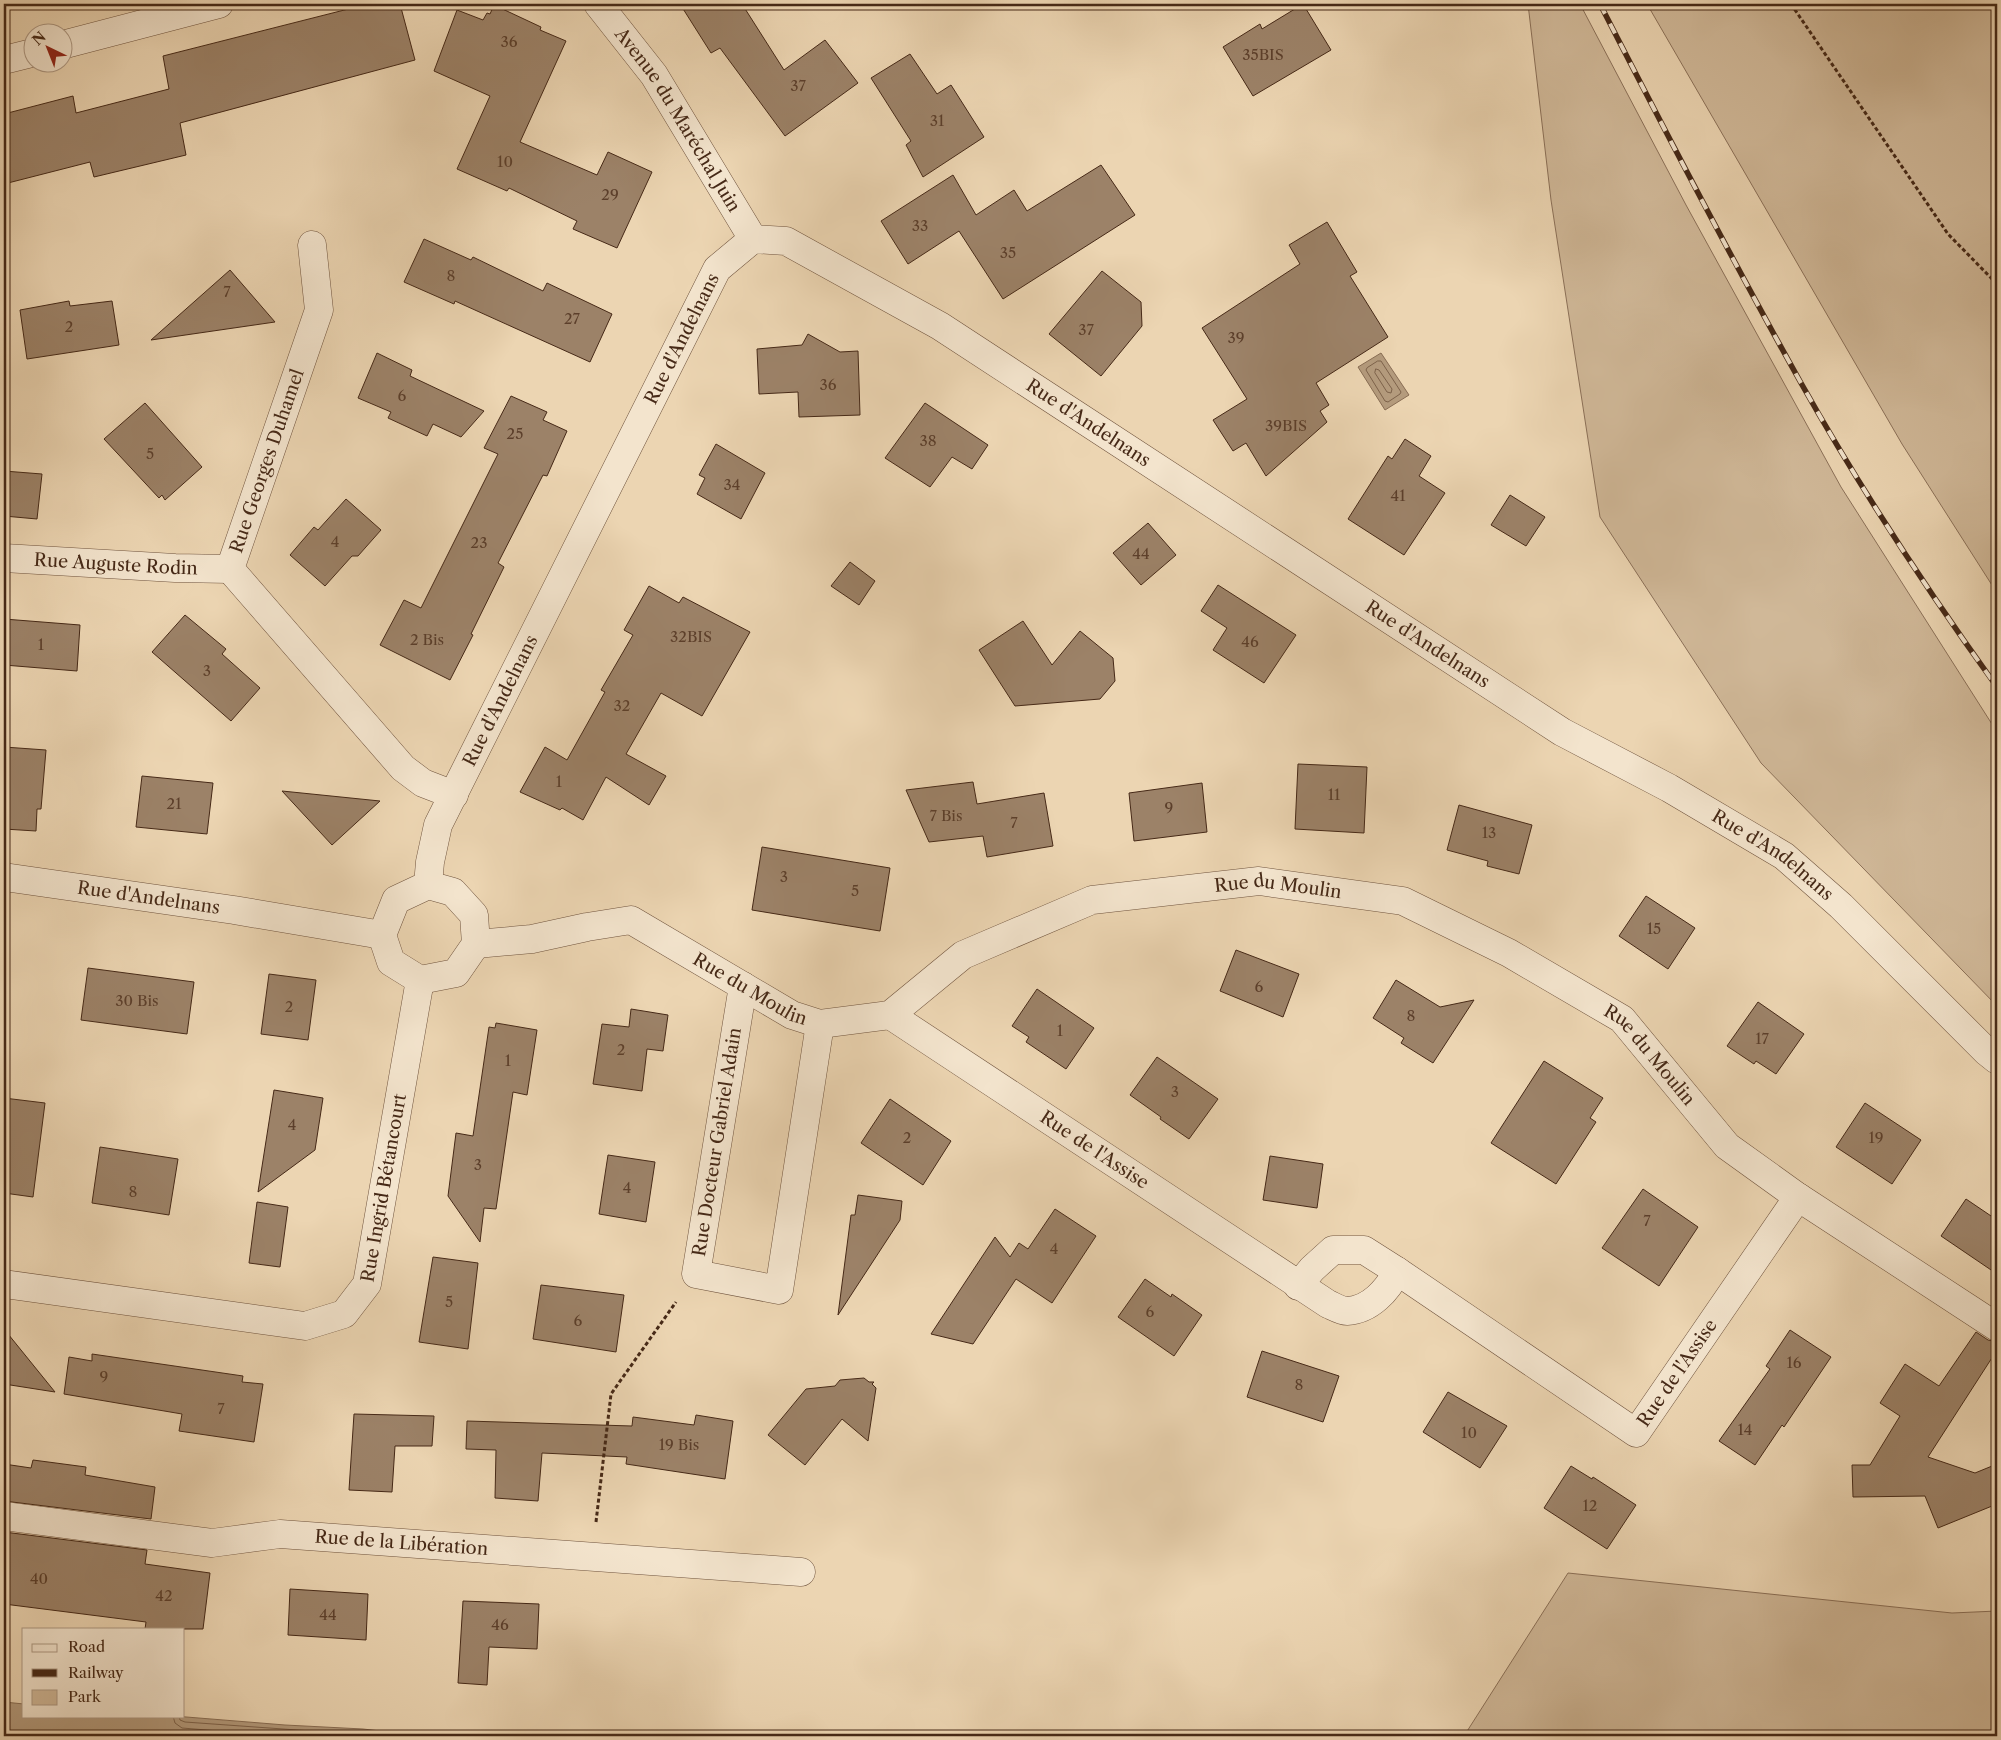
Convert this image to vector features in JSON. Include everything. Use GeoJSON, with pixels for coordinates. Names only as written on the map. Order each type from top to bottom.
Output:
{"type":"FeatureCollection","features":[{"type":"Feature","properties":{"kind":"street"},"geometry":{"type":"LineString","coordinates":[[72,42],[219,4]]}},
{"type":"Feature","properties":{"kind":"street","name":"Avenue du Maréchal Juin"},"geometry":{"type":"LineString","coordinates":[[598,4],[654,75],[753,240]]}},
{"type":"Feature","properties":{"kind":"street"},"geometry":{"type":"LineString","coordinates":[[4,60],[22,56]]}},
{"type":"Feature","properties":{"kind":"street","name":"Rue d'Andelnans"},"geometry":{"type":"LineString","coordinates":[[428,885],[430,862],[438,825],[716,269],[753,240],[786,241],[940,326],[1562,732],[1669,788],[1784,856],[1841,906],[1997,1060]]}},
{"type":"Feature","properties":{"kind":"street","name":"Rue Georges Duhamel"},"geometry":{"type":"LineString","coordinates":[[312,245],[319,310],[230,569],[403,768],[423,783],[454,795]]}},
{"type":"Feature","properties":{"kind":"street","name":"Rue Auguste Rodin"},"geometry":{"type":"LineString","coordinates":[[4,558],[175,568],[230,569]]}},
{"type":"Feature","properties":{"kind":"street","name":"Rue d'Andelnans"},"geometry":{"type":"LineString","coordinates":[[4,877],[234,910],[382,935]]}},
{"type":"Feature","properties":{"kind":"street","name":"Rue du Moulin"},"geometry":{"type":"LineString","coordinates":[[476,944],[532,939],[631,920],[792,1015],[820,1024],[890,1015],[963,955],[1092,900],[1259,881],[1403,901],[1509,953],[1622,1019],[1727,1146],[1798,1197],[1997,1327]]}},
{"type":"Feature","properties":{"kind":"street"},"geometry":{"type":"LineString","coordinates":[[428,885],[453,892],[474,915],[476,944],[456,973],[420,980],[391,962],[382,935],[396,900],[428,885]]}},
{"type":"Feature","properties":{"kind":"street","name":"Rue Ingrid Bétancourt"},"geometry":{"type":"LineString","coordinates":[[4,1284],[306,1326],[344,1314],[367,1284],[420,980]]}},
{"type":"Feature","properties":{"kind":"street","name":"Rue Docteur Gabriel Adain"},"geometry":{"type":"LineString","coordinates":[[743,986],[696,1274],[779,1290],[820,1024]]}},
{"type":"Feature","properties":{"kind":"street","name":"Rue de l'Assise"},"geometry":{"type":"LineString","coordinates":[[890,1015],[1328,1304],[1345,1311],[1364,1306],[1379,1297],[1392,1282],[1397,1271]]}},
{"type":"Feature","properties":{"kind":"street","name":"Rue de l'Assise"},"geometry":{"type":"LineString","coordinates":[[1298,1286],[1312,1269],[1333,1250],[1364,1250],[1636,1433],[1798,1197]]}},
{"type":"Feature","properties":{"kind":"street","name":"Rue de la Libération"},"geometry":{"type":"LineString","coordinates":[[4,1516],[212,1543],[280,1534],[801,1572]]}},
{"type":"Feature","properties":{"kind":"path"},"geometry":{"type":"LineString","coordinates":[[1791,4],[1948,234],[1997,284]]}},
{"type":"Feature","properties":{"kind":"path"},"geometry":{"type":"LineString","coordinates":[[591,1557],[611,1394],[696,1274]]}},
{"type":"Feature","properties":{"kind":"green space"},"geometry":{"type":"Polygon","coordinates":[[[1528,4],[1580,4],[1686,205],[1841,487],[1997,732],[1997,1006],[1761,763],[1600,517],[1551,200],[1528,4]]]}},
{"type":"Feature","properties":{"kind":"green space"},"geometry":{"type":"Polygon","coordinates":[[[1647,4],[1997,4],[1997,593],[1902,444],[1647,4]]]}},
{"type":"Feature","properties":{"kind":"green space"},"geometry":{"type":"Polygon","coordinates":[[[1568,1573],[1952,1613],[1997,1611],[1997,1736],[1464,1736],[1568,1573]]]}},
{"type":"Feature","properties":{"kind":"water"},"geometry":{"type":"Polygon","coordinates":[[[1381,353],[1409,395],[1385,410],[1358,367],[1381,353]]]}},
{"type":"Feature","properties":{"kind":"water"},"geometry":{"type":"Polygon","coordinates":[[[4,1702],[22,1704],[22,1718],[185,1717],[363,1729],[423,1736],[4,1736],[4,1702]]]}},
{"type":"Feature","properties":{"kind":"building"},"geometry":{"type":"Polygon","coordinates":[[[368,4],[400,4],[415,60],[180,123],[186,155],[94,177],[90,162],[4,184],[4,114],[73,96],[76,113],[169,89],[163,56],[368,4]]]}},
{"type":"Feature","properties":{"kind":"building"},"geometry":{"type":"Polygon","coordinates":[[[680,4],[742,4],[784,70],[825,40],[858,83],[785,136],[720,48],[711,53],[680,4]]]}},
{"type":"Feature","properties":{"kind":"building"},"geometry":{"type":"Polygon","coordinates":[[[1303,4],[1331,50],[1253,96],[1223,47],[1260,24],[1262,29],[1303,4]]]}},
{"type":"Feature","properties":{"kind":"building"},"geometry":{"type":"Polygon","coordinates":[[[494,5],[541,27],[540,30],[566,41],[520,142],[597,175],[608,152],[652,172],[617,248],[573,229],[577,221],[509,188],[507,191],[457,169],[490,96],[434,71],[457,10],[483,20],[487,13],[490,14],[494,5]]]}},
{"type":"Feature","properties":{"kind":"building"},"geometry":{"type":"Polygon","coordinates":[[[910,54],[937,94],[951,85],[984,137],[923,177],[906,145],[911,141],[871,78],[910,54]]]}},
{"type":"Feature","properties":{"kind":"building"},"geometry":{"type":"Polygon","coordinates":[[[1101,165],[1135,215],[1003,299],[959,231],[908,264],[881,221],[953,175],[976,215],[1014,190],[1027,211],[1101,165]]]}},
{"type":"Feature","properties":{"kind":"building"},"geometry":{"type":"Polygon","coordinates":[[[1327,222],[1357,272],[1350,276],[1388,337],[1316,383],[1329,405],[1320,411],[1327,422],[1266,476],[1246,443],[1233,451],[1213,420],[1247,399],[1202,328],[1300,264],[1289,245],[1327,222]]]}},
{"type":"Feature","properties":{"kind":"building"},"geometry":{"type":"Polygon","coordinates":[[[424,239],[471,260],[473,257],[543,291],[547,283],[612,314],[590,362],[455,301],[454,304],[404,282],[424,239]]]}},
{"type":"Feature","properties":{"kind":"building"},"geometry":{"type":"Polygon","coordinates":[[[230,270],[275,322],[151,340],[230,270]]]}},
{"type":"Feature","properties":{"kind":"building"},"geometry":{"type":"Polygon","coordinates":[[[1102,271],[1141,302],[1142,326],[1101,376],[1049,334],[1102,271]]]}},
{"type":"Feature","properties":{"kind":"building"},"geometry":{"type":"Polygon","coordinates":[[[69,301],[70,306],[112,301],[119,345],[27,359],[20,310],[69,301]]]}},
{"type":"Feature","properties":{"kind":"building"},"geometry":{"type":"Polygon","coordinates":[[[808,334],[840,352],[858,351],[860,415],[799,417],[798,392],[759,394],[757,349],[802,345],[808,334]]]}},
{"type":"Feature","properties":{"kind":"building"},"geometry":{"type":"Polygon","coordinates":[[[377,353],[412,370],[410,376],[484,411],[461,437],[433,424],[427,436],[388,418],[391,412],[358,398],[377,353]]]}},
{"type":"Feature","properties":{"kind":"building"},"geometry":{"type":"Polygon","coordinates":[[[511,396],[547,412],[543,420],[567,431],[547,476],[543,475],[498,563],[504,567],[450,680],[380,645],[404,600],[421,608],[498,454],[484,448],[511,396]]]}},
{"type":"Feature","properties":{"kind":"building"},"geometry":{"type":"Polygon","coordinates":[[[145,403],[202,467],[165,500],[162,495],[159,498],[104,439],[145,403]]]}},
{"type":"Feature","properties":{"kind":"building"},"geometry":{"type":"Polygon","coordinates":[[[925,403],[988,445],[972,469],[952,457],[930,487],[885,458],[925,403]]]}},
{"type":"Feature","properties":{"kind":"building"},"geometry":{"type":"Polygon","coordinates":[[[1405,439],[1431,456],[1419,476],[1445,493],[1404,555],[1348,519],[1388,456],[1392,459],[1405,439]]]}},
{"type":"Feature","properties":{"kind":"building"},"geometry":{"type":"Polygon","coordinates":[[[716,444],[765,473],[741,519],[697,494],[705,478],[699,475],[716,444]]]}},
{"type":"Feature","properties":{"kind":"building"},"geometry":{"type":"Polygon","coordinates":[[[4,471],[42,474],[37,519],[4,516],[4,471]]]}},
{"type":"Feature","properties":{"kind":"building"},"geometry":{"type":"Polygon","coordinates":[[[1510,495],[1545,517],[1526,546],[1491,525],[1510,495]]]}},
{"type":"Feature","properties":{"kind":"building"},"geometry":{"type":"Polygon","coordinates":[[[346,499],[381,530],[358,556],[352,556],[325,586],[290,555],[314,527],[318,530],[346,499]]]}},
{"type":"Feature","properties":{"kind":"building"},"geometry":{"type":"Polygon","coordinates":[[[1148,523],[1176,555],[1141,585],[1113,553],[1148,523]]]}},
{"type":"Feature","properties":{"kind":"building"},"geometry":{"type":"Polygon","coordinates":[[[850,562],[875,581],[859,605],[831,586],[850,562]]]}},
{"type":"Feature","properties":{"kind":"building"},"geometry":{"type":"Polygon","coordinates":[[[1218,585],[1296,635],[1264,683],[1213,650],[1227,628],[1201,611],[1218,585]]]}},
{"type":"Feature","properties":{"kind":"building"},"geometry":{"type":"Polygon","coordinates":[[[649,586],[679,603],[683,597],[750,632],[702,716],[661,693],[626,754],[666,776],[649,805],[606,777],[583,820],[562,808],[560,810],[520,792],[545,747],[567,760],[605,692],[601,690],[633,635],[624,630],[649,586]]]}},
{"type":"Feature","properties":{"kind":"building"},"geometry":{"type":"Polygon","coordinates":[[[185,615],[226,649],[222,654],[260,688],[231,721],[152,652],[185,615]]]}},
{"type":"Feature","properties":{"kind":"building"},"geometry":{"type":"Polygon","coordinates":[[[4,619],[80,625],[77,671],[4,665],[4,619]]]}},
{"type":"Feature","properties":{"kind":"building"},"geometry":{"type":"Polygon","coordinates":[[[1023,621],[1052,665],[1080,631],[1113,658],[1115,681],[1100,699],[1015,706],[979,650],[1023,621]]]}},
{"type":"Feature","properties":{"kind":"building"},"geometry":{"type":"Polygon","coordinates":[[[4,747],[46,750],[41,809],[37,809],[36,831],[4,829],[4,747]]]}},
{"type":"Feature","properties":{"kind":"building"},"geometry":{"type":"Polygon","coordinates":[[[1298,764],[1367,767],[1364,833],[1295,829],[1298,764]]]}},
{"type":"Feature","properties":{"kind":"building"},"geometry":{"type":"Polygon","coordinates":[[[142,776],[213,783],[207,834],[136,827],[142,776]]]}},
{"type":"Feature","properties":{"kind":"building"},"geometry":{"type":"Polygon","coordinates":[[[973,782],[977,804],[1044,793],[1053,846],[987,857],[983,836],[929,842],[906,790],[973,782]]]}},
{"type":"Feature","properties":{"kind":"building"},"geometry":{"type":"Polygon","coordinates":[[[1202,783],[1207,832],[1134,841],[1129,793],[1202,783]]]}},
{"type":"Feature","properties":{"kind":"building"},"geometry":{"type":"Polygon","coordinates":[[[282,791],[380,801],[332,845],[282,791]]]}},
{"type":"Feature","properties":{"kind":"building"},"geometry":{"type":"Polygon","coordinates":[[[1459,805],[1532,825],[1519,874],[1487,866],[1488,861],[1447,850],[1459,805]]]}},
{"type":"Feature","properties":{"kind":"building"},"geometry":{"type":"Polygon","coordinates":[[[762,847],[890,868],[880,931],[752,910],[762,847]]]}},
{"type":"Feature","properties":{"kind":"building"},"geometry":{"type":"Polygon","coordinates":[[[1646,896],[1695,928],[1668,969],[1619,936],[1646,896]]]}},
{"type":"Feature","properties":{"kind":"building"},"geometry":{"type":"Polygon","coordinates":[[[1236,950],[1299,974],[1283,1017],[1220,991],[1236,950]]]}},
{"type":"Feature","properties":{"kind":"building"},"geometry":{"type":"Polygon","coordinates":[[[88,968],[194,982],[187,1034],[81,1020],[88,968]]]}},
{"type":"Feature","properties":{"kind":"building"},"geometry":{"type":"Polygon","coordinates":[[[269,974],[316,980],[308,1040],[261,1034],[269,974]]]}},
{"type":"Feature","properties":{"kind":"building"},"geometry":{"type":"Polygon","coordinates":[[[1396,980],[1440,1007],[1474,1000],[1433,1063],[1401,1043],[1404,1038],[1373,1018],[1396,980]]]}},
{"type":"Feature","properties":{"kind":"building"},"geometry":{"type":"Polygon","coordinates":[[[1037,989],[1094,1028],[1066,1069],[1026,1042],[1029,1037],[1012,1026],[1037,989]]]}},
{"type":"Feature","properties":{"kind":"building"},"geometry":{"type":"Polygon","coordinates":[[[1758,1002],[1804,1034],[1776,1074],[1756,1061],[1754,1064],[1727,1046],[1758,1002]]]}},
{"type":"Feature","properties":{"kind":"building"},"geometry":{"type":"Polygon","coordinates":[[[631,1009],[668,1015],[663,1051],[647,1049],[642,1091],[593,1084],[602,1024],[629,1027],[631,1009]]]}},
{"type":"Feature","properties":{"kind":"building"},"geometry":{"type":"Polygon","coordinates":[[[496,1023],[537,1030],[527,1095],[513,1092],[496,1209],[484,1208],[480,1242],[448,1196],[456,1133],[473,1136],[489,1027],[495,1028],[496,1023]]]}},
{"type":"Feature","properties":{"kind":"building"},"geometry":{"type":"Polygon","coordinates":[[[1157,1057],[1218,1099],[1189,1139],[1130,1095],[1157,1057]]]}},
{"type":"Feature","properties":{"kind":"building"},"geometry":{"type":"Polygon","coordinates":[[[1544,1061],[1603,1098],[1590,1118],[1596,1122],[1556,1184],[1491,1143],[1544,1061]]]}},
{"type":"Feature","properties":{"kind":"building"},"geometry":{"type":"Polygon","coordinates":[[[274,1090],[323,1098],[315,1150],[258,1192],[274,1090]]]}},
{"type":"Feature","properties":{"kind":"building"},"geometry":{"type":"Polygon","coordinates":[[[4,1098],[45,1103],[33,1197],[4,1193],[4,1098]]]}},
{"type":"Feature","properties":{"kind":"building"},"geometry":{"type":"Polygon","coordinates":[[[890,1099],[951,1141],[923,1185],[861,1143],[890,1099]]]}},
{"type":"Feature","properties":{"kind":"building"},"geometry":{"type":"Polygon","coordinates":[[[1865,1103],[1921,1140],[1892,1184],[1836,1147],[1865,1103]]]}},
{"type":"Feature","properties":{"kind":"building"},"geometry":{"type":"Polygon","coordinates":[[[100,1147],[178,1159],[169,1215],[92,1203],[100,1147]]]}},
{"type":"Feature","properties":{"kind":"building"},"geometry":{"type":"Polygon","coordinates":[[[608,1155],[655,1162],[646,1222],[599,1214],[608,1155]]]}},
{"type":"Feature","properties":{"kind":"building"},"geometry":{"type":"Polygon","coordinates":[[[1270,1156],[1323,1164],[1317,1208],[1263,1200],[1270,1156]]]}},
{"type":"Feature","properties":{"kind":"building"},"geometry":{"type":"Polygon","coordinates":[[[1643,1189],[1698,1227],[1659,1286],[1602,1248],[1643,1189]]]}},
{"type":"Feature","properties":{"kind":"building"},"geometry":{"type":"Polygon","coordinates":[[[858,1195],[902,1201],[900,1220],[838,1315],[851,1215],[855,1215],[858,1195]]]}},
{"type":"Feature","properties":{"kind":"building"},"geometry":{"type":"Polygon","coordinates":[[[1966,1199],[1997,1220],[1997,1274],[1941,1236],[1966,1199]]]}},
{"type":"Feature","properties":{"kind":"building"},"geometry":{"type":"Polygon","coordinates":[[[257,1202],[288,1207],[280,1267],[249,1263],[257,1202]]]}},
{"type":"Feature","properties":{"kind":"building"},"geometry":{"type":"Polygon","coordinates":[[[1055,1209],[1096,1236],[1052,1303],[1016,1279],[973,1344],[931,1334],[995,1237],[1010,1257],[1019,1243],[1028,1249],[1055,1209]]]}},
{"type":"Feature","properties":{"kind":"building"},"geometry":{"type":"Polygon","coordinates":[[[433,1257],[478,1263],[468,1349],[419,1342],[433,1257]]]}},
{"type":"Feature","properties":{"kind":"building"},"geometry":{"type":"Polygon","coordinates":[[[1145,1279],[1171,1297],[1172,1294],[1202,1315],[1174,1356],[1118,1317],[1145,1279]]]}},
{"type":"Feature","properties":{"kind":"building"},"geometry":{"type":"Polygon","coordinates":[[[541,1285],[624,1295],[616,1352],[533,1339],[541,1285]]]}},
{"type":"Feature","properties":{"kind":"building"},"geometry":{"type":"Polygon","coordinates":[[[4,1329],[55,1392],[4,1384],[4,1329]]]}},
{"type":"Feature","properties":{"kind":"building"},"geometry":{"type":"Polygon","coordinates":[[[1790,1330],[1831,1357],[1784,1427],[1782,1425],[1755,1465],[1719,1441],[1770,1369],[1766,1366],[1790,1330]]]}},
{"type":"Feature","properties":{"kind":"building"},"geometry":{"type":"Polygon","coordinates":[[[1976,1332],[1988,1340],[1997,1342],[1997,1350],[1928,1457],[1975,1473],[1997,1464],[1997,1504],[1938,1528],[1925,1496],[1853,1497],[1852,1465],[1870,1465],[1900,1416],[1880,1403],[1905,1364],[1939,1386],[1976,1332]]]}},
{"type":"Feature","properties":{"kind":"building"},"geometry":{"type":"Polygon","coordinates":[[[1262,1351],[1339,1376],[1323,1422],[1247,1397],[1262,1351]]]}},
{"type":"Feature","properties":{"kind":"building"},"geometry":{"type":"Polygon","coordinates":[[[92,1354],[243,1376],[242,1382],[263,1384],[254,1442],[179,1431],[182,1414],[64,1394],[69,1357],[92,1361],[92,1354]]]}},
{"type":"Feature","properties":{"kind":"building"},"geometry":{"type":"Polygon","coordinates":[[[864,1378],[869,1382],[874,1382],[872,1384],[876,1388],[868,1441],[842,1419],[805,1465],[768,1435],[806,1389],[835,1386],[840,1380],[864,1378]]]}},
{"type":"Feature","properties":{"kind":"building"},"geometry":{"type":"Polygon","coordinates":[[[1448,1392],[1507,1426],[1480,1468],[1423,1432],[1448,1392]]]}},
{"type":"Feature","properties":{"kind":"building"},"geometry":{"type":"Polygon","coordinates":[[[354,1414],[434,1416],[432,1446],[395,1446],[392,1492],[349,1490],[354,1414]]]}},
{"type":"Feature","properties":{"kind":"building"},"geometry":{"type":"Polygon","coordinates":[[[696,1415],[733,1421],[725,1479],[626,1464],[627,1457],[542,1453],[538,1501],[495,1498],[496,1450],[466,1449],[467,1421],[632,1426],[633,1417],[694,1425],[696,1415]]]}},
{"type":"Feature","properties":{"kind":"building"},"geometry":{"type":"Polygon","coordinates":[[[33,1460],[86,1467],[85,1475],[155,1487],[151,1519],[4,1501],[4,1464],[31,1468],[33,1460]]]}},
{"type":"Feature","properties":{"kind":"building"},"geometry":{"type":"Polygon","coordinates":[[[1571,1466],[1592,1479],[1593,1477],[1636,1505],[1607,1549],[1544,1508],[1571,1466]]]}},
{"type":"Feature","properties":{"kind":"building"},"geometry":{"type":"Polygon","coordinates":[[[4,1532],[147,1550],[145,1564],[210,1573],[203,1629],[145,1628],[146,1622],[4,1604],[4,1532]]]}},
{"type":"Feature","properties":{"kind":"building"},"geometry":{"type":"Polygon","coordinates":[[[290,1589],[368,1594],[366,1640],[288,1635],[290,1589]]]}},
{"type":"Feature","properties":{"kind":"building"},"geometry":{"type":"Polygon","coordinates":[[[463,1601],[539,1604],[537,1649],[489,1647],[487,1685],[458,1683],[463,1601]]]}},
{"type":"Feature","properties":{"kind":"railway"},"geometry":{"type":"LineString","coordinates":[[1600,4],[1724,242],[1823,422],[1895,538],[1997,687]]}}]}
